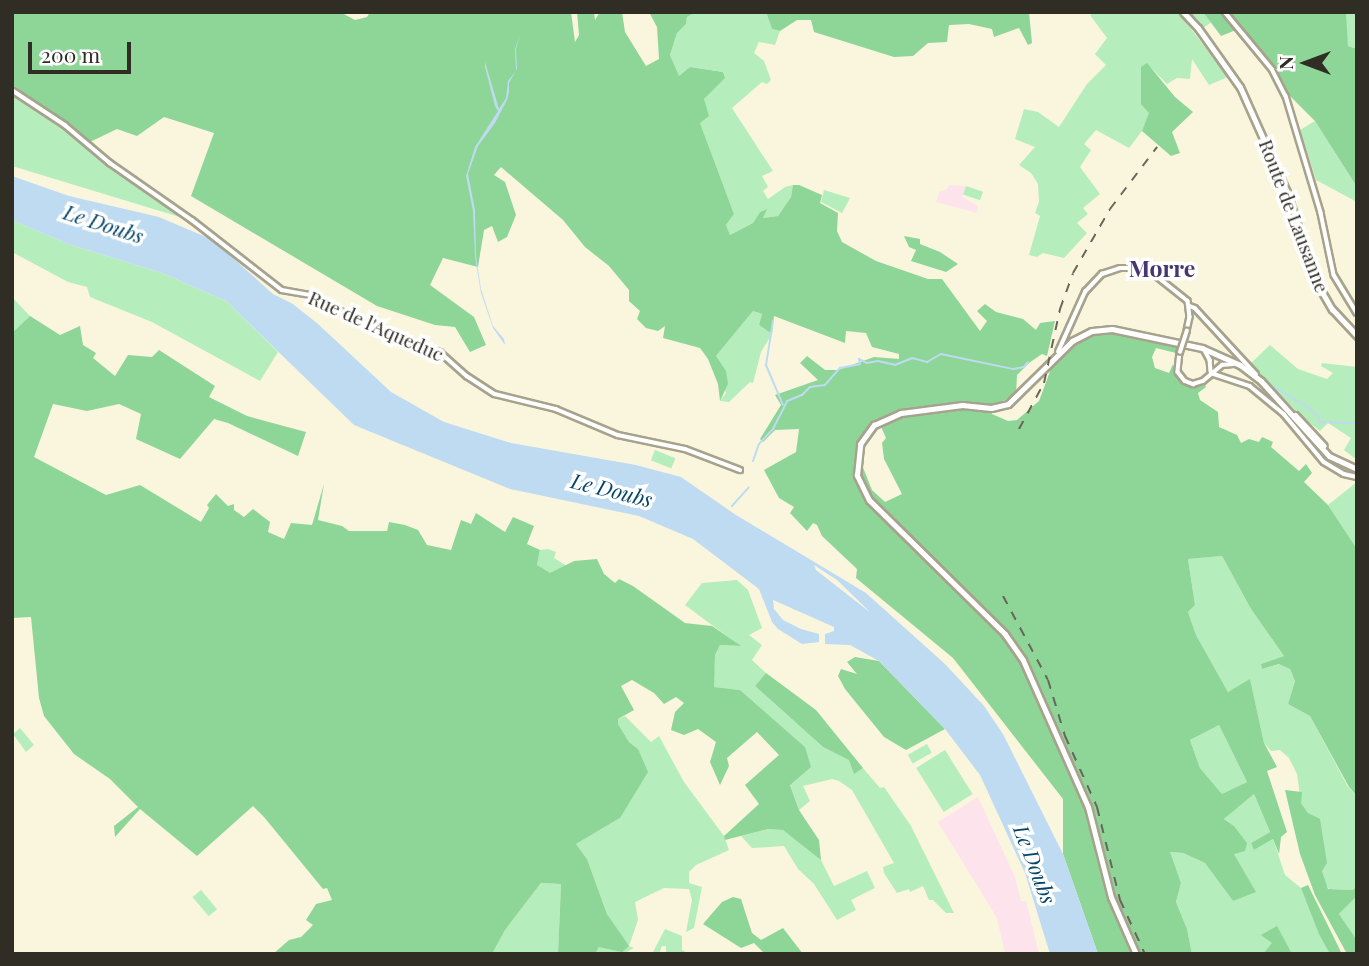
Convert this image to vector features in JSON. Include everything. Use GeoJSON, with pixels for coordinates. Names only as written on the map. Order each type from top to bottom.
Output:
{"type":"FeatureCollection","features":[{"type":"Feature","properties":{"kind":"main road","name":"Route de Lausanne"},"geometry":{"type":"LineString","coordinates":[[1183,12],[1228,68],[1249,104],[1292,204],[1315,280],[1336,314],[1357,335]]}},
{"type":"Feature","properties":{"kind":"main road"},"geometry":{"type":"LineString","coordinates":[[1136,954],[1111,897],[1088,807],[1023,660],[1006,634],[869,500],[859,481],[856,460],[864,437],[883,421],[908,412],[956,405],[1004,406],[1014,400],[1080,336],[1107,329],[1129,331],[1220,354],[1250,372],[1263,384],[1329,456],[1357,468]]}},
{"type":"Feature","properties":{"kind":"street"},"geometry":{"type":"LineString","coordinates":[[1224,12],[1272,69],[1286,96],[1321,213],[1334,275],[1357,313]]}},
{"type":"Feature","properties":{"kind":"street","name":"Rue de l'Aqueduc"},"geometry":{"type":"LineString","coordinates":[[12,90],[65,125],[110,163],[192,220],[282,290],[311,295],[368,326],[440,352],[467,376],[495,394],[556,409],[618,435],[685,449],[740,470]]}},
{"type":"Feature","properties":{"kind":"street"},"geometry":{"type":"LineString","coordinates":[[1057,356],[1070,323],[1091,283],[1102,274],[1121,268],[1138,268],[1154,274],[1181,294],[1263,384]]}},
{"type":"Feature","properties":{"kind":"street"},"geometry":{"type":"LineString","coordinates":[[1190,306],[1178,372],[1185,381],[1197,384],[1227,363],[1250,372]]}},
{"type":"Feature","properties":{"kind":"street"},"geometry":{"type":"LineString","coordinates":[[1202,348],[1209,357],[1211,373]]}},
{"type":"Feature","properties":{"kind":"street"},"geometry":{"type":"LineString","coordinates":[[1211,373],[1219,378],[1243,381],[1284,414],[1324,462],[1344,474],[1357,477]]}},
{"type":"Feature","properties":{"kind":"shaded area"},"geometry":{"type":"Polygon","coordinates":[[[949,185],[966,186],[962,197],[978,206],[977,213],[936,202],[939,192],[947,189],[949,185]]]}},
{"type":"Feature","properties":{"kind":"shaded area"},"geometry":{"type":"Polygon","coordinates":[[[978,797],[1015,877],[1021,901],[1026,901],[1039,954],[1005,954],[997,918],[938,822],[978,797]]]}},
{"type":"Feature","properties":{"kind":"green space"},"geometry":{"type":"Polygon","coordinates":[[[12,12],[340,12],[355,20],[367,17],[370,12],[571,12],[575,42],[579,35],[577,12],[594,12],[595,20],[600,12],[622,12],[625,32],[646,66],[659,59],[657,27],[649,12],[696,12],[687,17],[686,24],[677,33],[670,55],[679,76],[690,67],[723,72],[725,78],[704,99],[709,116],[700,123],[734,214],[726,225],[730,235],[753,223],[760,212],[767,209],[763,218],[778,216],[791,197],[793,185],[799,185],[822,195],[820,203],[838,213],[837,231],[842,242],[876,261],[928,279],[942,279],[980,331],[987,321],[977,311],[985,304],[996,312],[1023,319],[1036,330],[1040,323],[1055,321],[1047,356],[1042,354],[1017,375],[1016,395],[991,406],[992,414],[1008,421],[1017,420],[1039,401],[1052,366],[1071,346],[1100,332],[1115,333],[1178,348],[1176,353],[1156,348],[1152,357],[1155,368],[1169,373],[1173,364],[1177,377],[1185,384],[1205,384],[1206,387],[1198,393],[1200,400],[1218,412],[1219,427],[1237,435],[1241,443],[1249,439],[1259,442],[1262,437],[1273,442],[1271,447],[1299,471],[1306,464],[1312,473],[1304,482],[1328,505],[1357,549],[1357,796],[1349,787],[1310,716],[1288,704],[1295,681],[1290,669],[1279,664],[1262,669],[1261,664],[1284,656],[1251,609],[1222,556],[1188,559],[1195,605],[1188,612],[1196,635],[1228,692],[1250,679],[1264,743],[1277,767],[1267,771],[1287,832],[1281,837],[1279,854],[1273,839],[1254,850],[1251,843],[1270,832],[1254,794],[1224,819],[1234,826],[1247,843],[1245,851],[1234,854],[1256,892],[1233,901],[1205,863],[1183,853],[1170,852],[1181,883],[1176,902],[1187,929],[1192,954],[1098,954],[1063,854],[1063,799],[953,658],[856,578],[857,569],[822,536],[817,525],[813,523],[807,531],[790,513],[794,507],[779,498],[764,470],[796,452],[799,429],[775,430],[763,442],[760,439],[781,405],[775,395],[818,380],[800,363],[807,356],[825,370],[838,370],[874,357],[899,359],[899,354],[872,347],[866,333],[846,331],[845,343],[774,316],[772,334],[759,325],[762,314],[753,311],[716,356],[726,371],[728,384],[720,401],[718,384],[708,359],[700,348],[663,338],[665,326],[658,331],[646,328],[637,319],[640,311],[629,301],[629,290],[609,266],[585,247],[563,220],[501,167],[494,175],[505,182],[516,215],[507,237],[498,242],[492,226],[484,230],[478,267],[443,258],[430,285],[474,317],[486,345],[470,352],[455,327],[435,325],[377,306],[191,196],[214,133],[164,117],[137,136],[117,129],[90,142],[76,135],[12,84],[12,12]],[[880,424],[869,434],[860,460],[872,490],[885,502],[902,494],[884,459],[882,443],[886,438],[880,424]],[[1219,725],[1190,740],[1200,768],[1222,794],[1247,782],[1219,725]]]}},
{"type":"Feature","properties":{"kind":"green space"},"geometry":{"type":"Polygon","coordinates":[[[696,12],[766,12],[772,29],[780,31],[775,45],[759,42],[754,53],[764,61],[771,80],[767,84],[762,82],[732,108],[773,171],[762,176],[768,187],[763,191],[768,199],[785,187],[793,185],[791,197],[778,216],[763,218],[765,210],[760,212],[753,223],[730,235],[726,225],[734,214],[700,123],[704,99],[724,72],[690,67],[679,77],[670,55],[677,33],[686,24],[687,17],[696,12]]]}},
{"type":"Feature","properties":{"kind":"green space"},"geometry":{"type":"Polygon","coordinates":[[[766,12],[1029,12],[1032,43],[1028,45],[1019,28],[994,37],[992,29],[969,24],[949,25],[947,42],[928,43],[913,56],[894,57],[814,32],[811,20],[797,20],[780,31],[772,29],[766,12]]]}},
{"type":"Feature","properties":{"kind":"green space"},"geometry":{"type":"Polygon","coordinates":[[[1095,12],[1178,12],[1228,77],[1209,85],[1192,59],[1190,79],[1177,78],[1167,84],[1147,64],[1150,113],[1142,131],[1129,148],[1096,130],[1084,144],[1091,150],[1080,167],[1100,194],[1083,208],[1088,214],[1077,223],[1087,233],[1064,258],[1043,253],[1037,257],[1029,255],[1040,216],[1035,213],[1039,202],[1038,184],[1031,173],[1019,165],[1035,147],[1015,139],[1024,109],[1038,112],[1059,127],[1087,84],[1106,65],[1095,54],[1107,38],[1090,15],[1095,12]]]}},
{"type":"Feature","properties":{"kind":"green space"},"geometry":{"type":"Polygon","coordinates":[[[1186,12],[1203,12],[1212,22],[1203,28],[1186,12]]]}},
{"type":"Feature","properties":{"kind":"green space"},"geometry":{"type":"Polygon","coordinates":[[[1203,12],[1346,14],[1348,46],[1357,49],[1357,187],[1315,121],[1281,87],[1236,30],[1221,36],[1203,12]]]}},
{"type":"Feature","properties":{"kind":"green space"},"geometry":{"type":"Polygon","coordinates":[[[1344,12],[1357,12],[1357,49],[1348,46],[1344,12]]]}},
{"type":"Feature","properties":{"kind":"green space"},"geometry":{"type":"Polygon","coordinates":[[[1147,63],[1175,97],[1193,112],[1172,132],[1180,153],[1171,156],[1142,131],[1149,113],[1141,104],[1141,67],[1147,63]]]}},
{"type":"Feature","properties":{"kind":"green space"},"geometry":{"type":"Polygon","coordinates":[[[16,88],[90,142],[112,168],[183,218],[12,166],[12,94],[16,88]]]}},
{"type":"Feature","properties":{"kind":"green space"},"geometry":{"type":"Polygon","coordinates":[[[1315,121],[1357,187],[1357,202],[1316,180],[1300,130],[1315,121]]]}},
{"type":"Feature","properties":{"kind":"green space"},"geometry":{"type":"Polygon","coordinates":[[[966,186],[983,192],[980,200],[963,195],[966,186]]]}},
{"type":"Feature","properties":{"kind":"green space"},"geometry":{"type":"Polygon","coordinates":[[[824,190],[850,198],[842,213],[821,202],[824,190]]]}},
{"type":"Feature","properties":{"kind":"green space"},"geometry":{"type":"Polygon","coordinates":[[[12,220],[68,244],[162,273],[226,301],[278,352],[260,381],[152,322],[90,297],[87,287],[68,282],[12,252],[12,220]]]}},
{"type":"Feature","properties":{"kind":"green space"},"geometry":{"type":"Polygon","coordinates":[[[904,236],[920,239],[920,244],[940,252],[958,264],[946,272],[911,261],[916,250],[909,247],[904,236]]]}},
{"type":"Feature","properties":{"kind":"green space"},"geometry":{"type":"Polygon","coordinates":[[[12,297],[30,316],[12,333],[12,297]]]}},
{"type":"Feature","properties":{"kind":"green space"},"geometry":{"type":"Polygon","coordinates":[[[753,311],[762,314],[759,325],[772,334],[761,352],[753,383],[750,382],[729,402],[720,401],[726,393],[716,356],[753,311]]]}},
{"type":"Feature","properties":{"kind":"green space"},"geometry":{"type":"Polygon","coordinates":[[[30,316],[60,335],[80,326],[83,345],[96,353],[93,358],[115,376],[128,355],[152,357],[159,350],[215,386],[209,397],[247,416],[306,432],[298,456],[214,419],[180,459],[136,439],[141,414],[119,404],[87,411],[53,404],[34,457],[106,495],[140,485],[201,522],[209,508],[207,505],[216,494],[228,506],[234,504],[234,510],[244,517],[253,509],[270,522],[268,532],[284,539],[291,523],[312,525],[324,484],[318,520],[342,526],[349,531],[387,531],[389,522],[405,525],[418,530],[427,545],[451,550],[461,520],[471,524],[476,513],[505,532],[513,517],[534,526],[527,544],[540,550],[537,565],[550,573],[574,561],[597,559],[604,574],[615,583],[619,579],[633,586],[685,623],[712,626],[741,646],[720,645],[715,655],[714,687],[740,690],[805,747],[811,767],[790,785],[799,810],[819,840],[821,860],[783,830],[768,829],[725,840],[724,836],[759,804],[745,785],[779,755],[757,732],[727,758],[729,766],[720,785],[710,762],[716,742],[698,729],[684,735],[671,730],[675,712],[684,703],[676,697],[664,704],[654,693],[632,680],[621,686],[634,710],[618,719],[618,724],[629,742],[638,749],[648,772],[620,818],[576,844],[587,859],[607,914],[629,946],[622,952],[599,947],[595,954],[558,954],[561,884],[541,883],[505,930],[492,954],[273,954],[289,940],[301,937],[313,925],[306,920],[316,904],[332,900],[327,888],[323,889],[264,817],[253,806],[197,856],[140,809],[115,837],[114,826],[138,807],[110,779],[74,754],[44,716],[39,698],[31,617],[12,618],[12,333],[30,316]]]}},
{"type":"Feature","properties":{"kind":"green space"},"geometry":{"type":"Polygon","coordinates":[[[1270,345],[1298,369],[1327,379],[1333,373],[1321,366],[1322,363],[1357,367],[1357,460],[1344,450],[1351,438],[1328,423],[1320,431],[1302,417],[1250,364],[1270,345]]]}},
{"type":"Feature","properties":{"kind":"green space"},"geometry":{"type":"Polygon","coordinates":[[[655,450],[675,458],[671,468],[651,460],[655,450]]]}},
{"type":"Feature","properties":{"kind":"green space"},"geometry":{"type":"Polygon","coordinates":[[[1357,482],[1357,549],[1328,505],[1357,482]]]}},
{"type":"Feature","properties":{"kind":"green space"},"geometry":{"type":"Polygon","coordinates":[[[540,550],[556,552],[554,558],[567,566],[550,574],[537,565],[540,550]]]}},
{"type":"Feature","properties":{"kind":"green space"},"geometry":{"type":"Polygon","coordinates":[[[1222,556],[1251,609],[1284,656],[1261,664],[1262,669],[1280,664],[1290,669],[1295,681],[1288,704],[1310,716],[1348,787],[1357,796],[1357,887],[1354,890],[1329,889],[1325,883],[1308,813],[1301,803],[1297,774],[1289,758],[1280,750],[1271,751],[1264,743],[1250,680],[1228,692],[1196,635],[1188,612],[1195,605],[1188,559],[1222,556]]]}},
{"type":"Feature","properties":{"kind":"green space"},"geometry":{"type":"Polygon","coordinates":[[[737,580],[748,590],[762,628],[749,635],[762,645],[752,660],[766,673],[755,686],[823,747],[850,760],[854,773],[863,768],[880,788],[884,787],[911,826],[954,913],[946,913],[933,900],[929,900],[923,886],[910,892],[909,889],[897,893],[883,867],[894,863],[852,790],[839,781],[832,779],[803,786],[810,801],[799,810],[790,784],[805,747],[740,690],[713,687],[715,655],[720,645],[740,646],[685,605],[702,583],[737,580]]]}},
{"type":"Feature","properties":{"kind":"green space"},"geometry":{"type":"Polygon","coordinates":[[[855,657],[879,661],[945,729],[906,750],[884,737],[845,689],[838,676],[841,669],[857,674],[847,662],[855,657]]]}},
{"type":"Feature","properties":{"kind":"green space"},"geometry":{"type":"Polygon","coordinates":[[[766,673],[816,710],[863,768],[854,774],[849,760],[823,747],[755,686],[766,673]]]}},
{"type":"Feature","properties":{"kind":"green space"},"geometry":{"type":"Polygon","coordinates":[[[625,716],[651,742],[659,736],[684,782],[724,836],[729,850],[696,865],[689,872],[689,883],[702,887],[694,928],[686,932],[692,900],[689,889],[664,888],[635,902],[638,920],[629,946],[634,948],[623,954],[595,954],[599,947],[628,946],[607,914],[587,859],[576,844],[620,818],[638,749],[629,742],[618,724],[618,719],[625,716]]]}},
{"type":"Feature","properties":{"kind":"green space"},"geometry":{"type":"Polygon","coordinates":[[[1219,725],[1247,782],[1222,794],[1200,768],[1190,740],[1219,725]]]}},
{"type":"Feature","properties":{"kind":"green space"},"geometry":{"type":"Polygon","coordinates":[[[20,728],[34,745],[26,752],[13,734],[20,728]]]}},
{"type":"Feature","properties":{"kind":"green space"},"geometry":{"type":"Polygon","coordinates":[[[927,744],[932,753],[913,763],[908,755],[927,744]]]}},
{"type":"Feature","properties":{"kind":"green space"},"geometry":{"type":"Polygon","coordinates":[[[945,750],[973,794],[944,812],[916,768],[945,750]]]}},
{"type":"Feature","properties":{"kind":"green space"},"geometry":{"type":"Polygon","coordinates":[[[1285,790],[1302,792],[1301,803],[1308,813],[1320,819],[1327,863],[1322,871],[1328,889],[1353,890],[1357,887],[1357,896],[1339,914],[1357,940],[1357,954],[1347,954],[1315,895],[1300,854],[1285,790]]]}},
{"type":"Feature","properties":{"kind":"green space"},"geometry":{"type":"Polygon","coordinates":[[[1254,794],[1270,832],[1251,843],[1254,850],[1273,839],[1285,875],[1301,888],[1330,954],[1292,954],[1262,936],[1273,943],[1263,954],[1192,954],[1187,929],[1176,902],[1181,883],[1169,852],[1183,853],[1205,863],[1233,901],[1255,891],[1234,854],[1234,826],[1224,819],[1254,794]]]}},
{"type":"Feature","properties":{"kind":"green space"},"geometry":{"type":"Polygon","coordinates":[[[768,829],[783,830],[808,848],[821,860],[834,886],[867,871],[875,888],[851,900],[856,910],[837,920],[814,884],[798,869],[784,846],[752,848],[741,836],[768,829]]]}},
{"type":"Feature","properties":{"kind":"green space"},"geometry":{"type":"Polygon","coordinates":[[[541,883],[561,884],[558,954],[492,954],[505,930],[541,883]]]}},
{"type":"Feature","properties":{"kind":"green space"},"geometry":{"type":"Polygon","coordinates":[[[1308,885],[1340,954],[1330,954],[1319,934],[1301,888],[1308,885]]]}},
{"type":"Feature","properties":{"kind":"green space"},"geometry":{"type":"Polygon","coordinates":[[[201,890],[217,909],[209,916],[193,897],[201,890]]]}},
{"type":"Feature","properties":{"kind":"green space"},"geometry":{"type":"Polygon","coordinates":[[[1357,896],[1357,940],[1339,914],[1357,896]]]}},
{"type":"Feature","properties":{"kind":"green space"},"geometry":{"type":"Polygon","coordinates":[[[733,897],[741,899],[752,933],[761,940],[783,928],[803,954],[765,954],[754,943],[741,948],[703,924],[722,902],[733,897]]]}},
{"type":"Feature","properties":{"kind":"green space"},"geometry":{"type":"Polygon","coordinates":[[[1277,926],[1292,954],[1263,954],[1272,943],[1261,935],[1277,926]]]}},
{"type":"Feature","properties":{"kind":"green space"},"geometry":{"type":"Polygon","coordinates":[[[665,929],[682,936],[682,950],[689,954],[666,954],[666,946],[662,946],[659,954],[652,954],[665,929]]]}},
{"type":"Feature","properties":{"kind":"water"},"geometry":{"type":"Polygon","coordinates":[[[485,62],[499,109],[506,98],[508,81],[516,72],[509,83],[507,100],[495,123],[478,146],[468,174],[475,210],[476,256],[481,289],[493,326],[504,339],[505,345],[493,328],[481,293],[475,257],[473,211],[466,176],[475,147],[498,111],[485,62]]]}},
{"type":"Feature","properties":{"kind":"water","name":"Le Doubs"},"geometry":{"type":"Polygon","coordinates":[[[12,176],[69,196],[159,217],[213,240],[273,294],[293,304],[318,324],[391,392],[444,422],[511,443],[636,465],[681,477],[736,515],[866,593],[945,664],[984,706],[1003,734],[1063,854],[1098,954],[1050,954],[1025,873],[980,775],[945,729],[879,661],[850,645],[825,644],[825,634],[834,631],[834,627],[773,600],[774,609],[783,620],[819,634],[819,642],[802,644],[772,622],[759,589],[693,539],[639,516],[510,489],[354,425],[226,301],[162,273],[68,244],[12,220],[12,176]],[[814,565],[816,570],[871,613],[837,580],[814,565]]]}},
{"type":"Feature","properties":{"kind":"waterway"},"geometry":{"type":"LineString","coordinates":[[773,321],[766,365],[783,405]]}},
{"type":"Feature","properties":{"kind":"waterway"},"geometry":{"type":"LineString","coordinates":[[753,461],[759,444],[773,429],[787,401],[802,395],[810,387],[825,385],[840,368],[860,364],[859,359],[867,363],[878,361],[895,365],[912,358],[927,362],[941,354],[1013,369],[1024,367],[1028,362]]}},
{"type":"Feature","properties":{"kind":"waterway"},"geometry":{"type":"LineString","coordinates":[[1274,387],[1309,408],[1318,416],[1319,422],[1357,423]]}},
{"type":"Feature","properties":{"kind":"waterway"},"geometry":{"type":"LineString","coordinates":[[732,506],[749,487]]}},
{"type":"Feature","properties":{"kind":"railway"},"geometry":{"type":"LineString","coordinates":[[1019,429],[1044,383],[1060,309],[1073,273],[1110,209],[1157,147]]}},
{"type":"Feature","properties":{"kind":"railway"},"geometry":{"type":"LineString","coordinates":[[1003,596],[1048,680],[1065,736],[1097,807],[1120,900],[1145,954]]}},
{"type":"Feature","properties":{"kind":"district","name":"Morre"},"geometry":{"type":"Point","coordinates":[1162,268]}}]}
